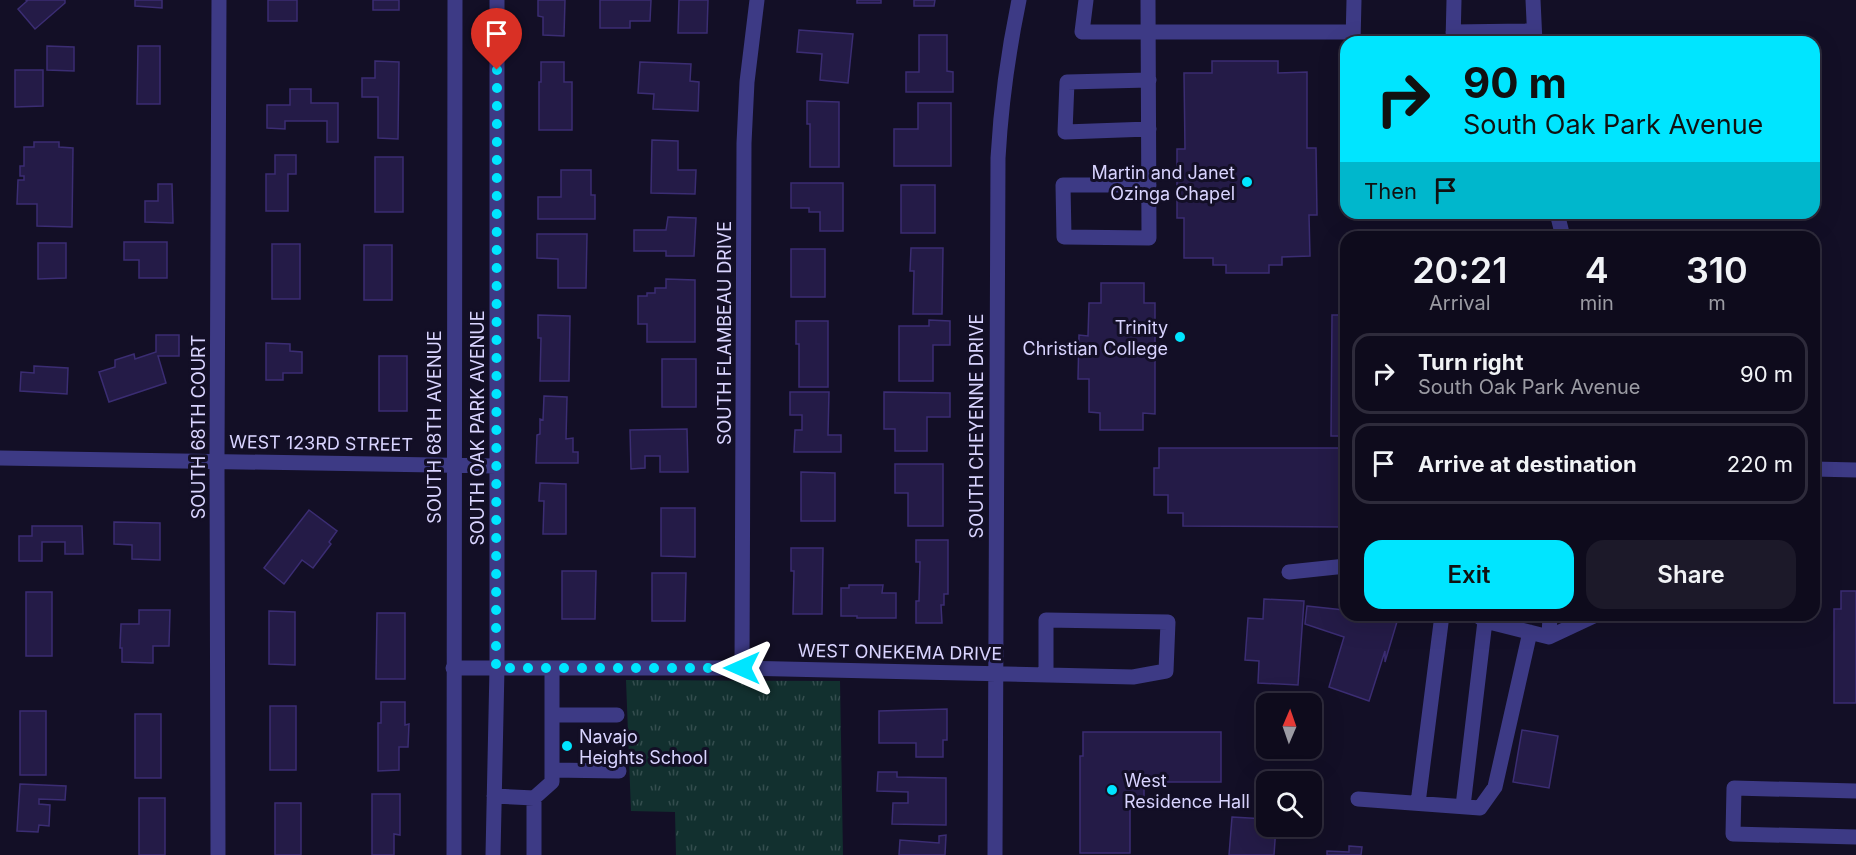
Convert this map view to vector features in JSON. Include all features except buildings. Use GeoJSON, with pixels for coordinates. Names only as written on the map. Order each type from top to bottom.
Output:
{"type":"FeatureCollection","features":[{"type":"Feature","properties":{"kind":"street","name":"SOUTH 68TH COURT"},"geometry":{"type":"LineString","coordinates":[[218,855],[219,0]]}},
{"type":"Feature","properties":{"kind":"street","name":"SOUTH 68TH AVENUE"},"geometry":{"type":"LineString","coordinates":[[453,855],[456,0]]}},
{"type":"Feature","properties":{"kind":"street","name":"SOUTH OAK PARK AVENUE"},"geometry":{"type":"LineString","coordinates":[[494,855],[497,0]]}},
{"type":"Feature","properties":{"kind":"street","name":"SOUTH FLAMBEAU DRIVE"},"geometry":{"type":"LineString","coordinates":[[742,668],[744,143],[747,82],[757,0]]}},
{"type":"Feature","properties":{"kind":"street","name":"SOUTH CHEYENNE DRIVE"},"geometry":{"type":"LineString","coordinates":[[995,855],[998,158],[1000,112],[1008,52],[1019,0]]}},
{"type":"Feature","properties":{"kind":"street"},"geometry":{"type":"LineString","coordinates":[[1086,0],[1082,32],[1340,37]]}},
{"type":"Feature","properties":{"kind":"street"},"geometry":{"type":"LineString","coordinates":[[1148,0],[1149,80],[1149,129],[1149,185],[1149,238],[1064,237],[1063,185],[1149,185]]}},
{"type":"Feature","properties":{"kind":"street"},"geometry":{"type":"LineString","coordinates":[[1353,36],[1354,0]]}},
{"type":"Feature","properties":{"kind":"street"},"geometry":{"type":"LineString","coordinates":[[1453,36],[1454,0]]}},
{"type":"Feature","properties":{"kind":"street"},"geometry":{"type":"LineString","coordinates":[[1533,0],[1535,36]]}},
{"type":"Feature","properties":{"kind":"street"},"geometry":{"type":"LineString","coordinates":[[1149,80],[1067,82],[1065,132],[1149,129]]}},
{"type":"Feature","properties":{"kind":"street","name":"WEST 123RD STREET"},"geometry":{"type":"LineString","coordinates":[[0,458],[496,466]]}},
{"type":"Feature","properties":{"kind":"street"},"geometry":{"type":"LineString","coordinates":[[1820,470],[1856,470]]}},
{"type":"Feature","properties":{"kind":"street"},"geometry":{"type":"LineString","coordinates":[[1289,572],[1340,567]]}},
{"type":"Feature","properties":{"kind":"street","name":"WEST ONEKEMA DRIVE"},"geometry":{"type":"LineString","coordinates":[[453,668],[742,668],[1134,677],[1166,671],[1168,622],[1046,620],[1046,674]]}},
{"type":"Feature","properties":{"kind":"street"},"geometry":{"type":"LineString","coordinates":[[1418,803],[1441,621]]}},
{"type":"Feature","properties":{"kind":"street"},"geometry":{"type":"LineString","coordinates":[[1463,806],[1480,621]]}},
{"type":"Feature","properties":{"kind":"street"},"geometry":{"type":"LineString","coordinates":[[1491,621],[1550,637],[1583,621]]}},
{"type":"Feature","properties":{"kind":"street"},"geometry":{"type":"LineString","coordinates":[[1550,621],[1550,637]]}},
{"type":"Feature","properties":{"kind":"street"},"geometry":{"type":"LineString","coordinates":[[1358,799],[1480,808],[1495,787],[1530,632]]}},
{"type":"Feature","properties":{"kind":"street"},"geometry":{"type":"LineString","coordinates":[[494,796],[534,798],[552,782],[552,668]]}},
{"type":"Feature","properties":{"kind":"street"},"geometry":{"type":"LineString","coordinates":[[552,715],[617,715]]}},
{"type":"Feature","properties":{"kind":"street"},"geometry":{"type":"LineString","coordinates":[[552,770],[619,771]]}},
{"type":"Feature","properties":{"kind":"street"},"geometry":{"type":"LineString","coordinates":[[1856,791],[1734,788],[1733,834],[1856,837]]}},
{"type":"Feature","properties":{"kind":"street"},"geometry":{"type":"LineString","coordinates":[[534,798],[534,855]]}},
{"type":"Feature","properties":{"kind":"green space"},"geometry":{"type":"Polygon","coordinates":[[[626,680],[840,681],[843,855],[676,855],[675,812],[631,811],[626,680]]]}},
{"type":"Feature","properties":{"kind":"place","name":"Martin and Janet Ozinga Chapel"},"geometry":{"type":"Point","coordinates":[1247,182]}},
{"type":"Feature","properties":{"kind":"place","name":"Trinity Christian College"},"geometry":{"type":"Point","coordinates":[1180,337]}},
{"type":"Feature","properties":{"kind":"place","name":"Navajo Heights School"},"geometry":{"type":"Point","coordinates":[567,746]}},
{"type":"Feature","properties":{"kind":"place","name":"West Residence Hall"},"geometry":{"type":"Point","coordinates":[1112,790]}},
{"type":"Feature","properties":{"kind":"route"},"geometry":{"type":"LineString","coordinates":[[497,70],[496,668],[742,668]]}}]}
